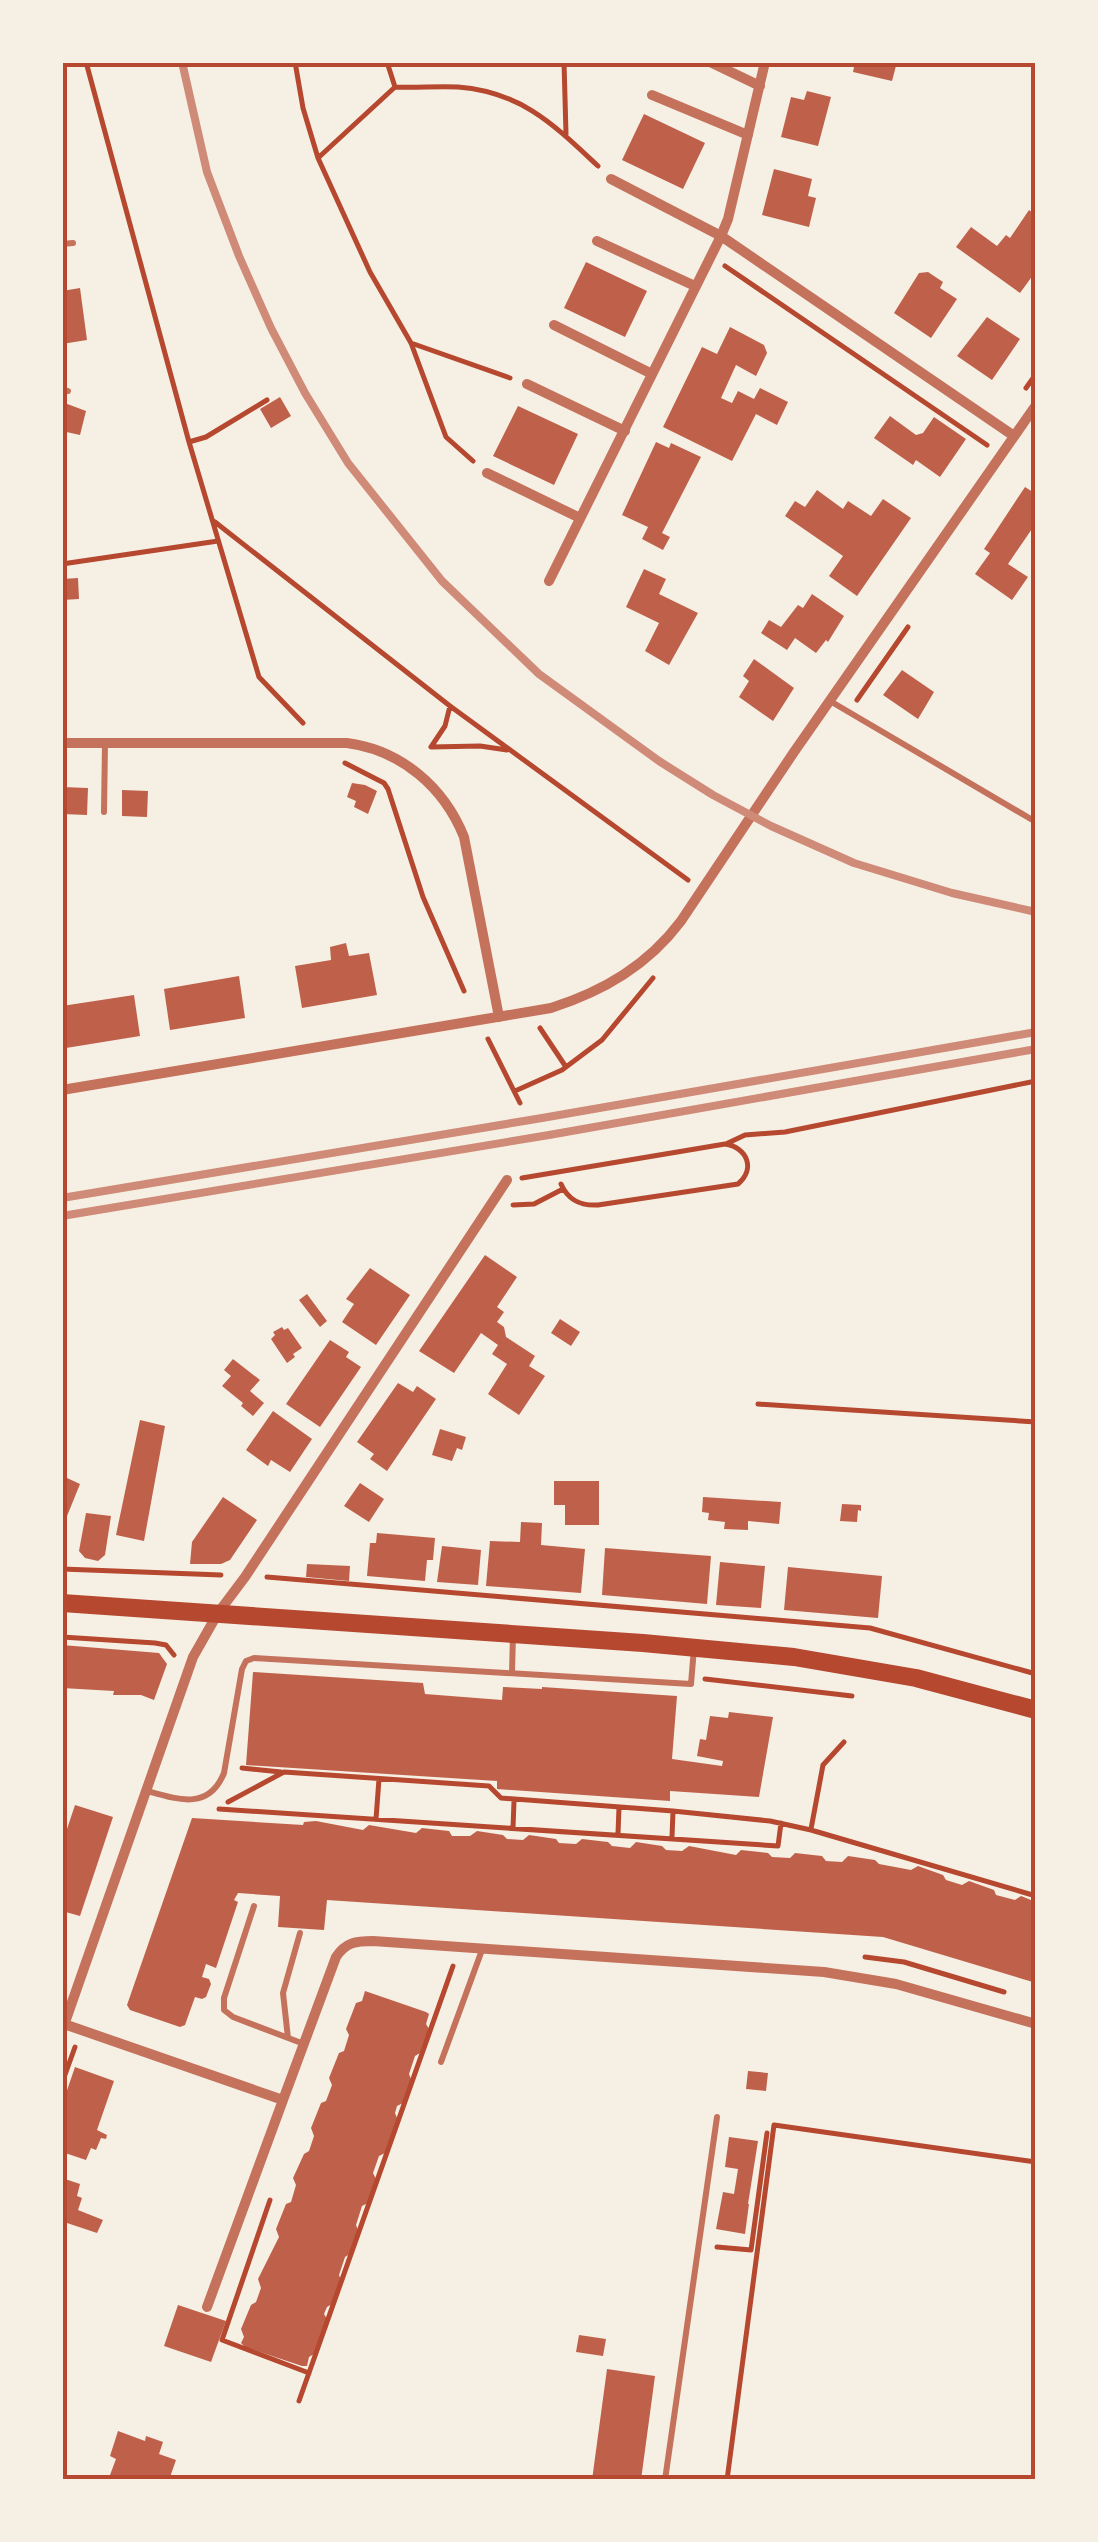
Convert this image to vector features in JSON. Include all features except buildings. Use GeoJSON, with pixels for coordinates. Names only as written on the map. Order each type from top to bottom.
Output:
{"type":"FeatureCollection","features":[{"type":"Feature","properties":{"kind":"main road"},"geometry":{"type":"LineString","coordinates":[[62,1604],[794,1657],[948,1686],[1036,1710]]}},
{"type":"Feature","properties":{"kind":"street"},"geometry":{"type":"LineString","coordinates":[[710,62],[760,86]]}},
{"type":"Feature","properties":{"kind":"street"},"geometry":{"type":"LineString","coordinates":[[549,580],[721,236],[766,62]]}},
{"type":"Feature","properties":{"kind":"street"},"geometry":{"type":"LineString","coordinates":[[652,95],[748,135]]}},
{"type":"Feature","properties":{"kind":"street"},"geometry":{"type":"LineString","coordinates":[[611,178],[721,236],[1014,436]]}},
{"type":"Feature","properties":{"kind":"street"},"geometry":{"type":"LineString","coordinates":[[597,241],[694,286]]}},
{"type":"Feature","properties":{"kind":"street"},"geometry":{"type":"LineString","coordinates":[[554,326],[652,374]]}},
{"type":"Feature","properties":{"kind":"street"},"geometry":{"type":"LineString","coordinates":[[527,384],[625,430]]}},
{"type":"Feature","properties":{"kind":"street"},"geometry":{"type":"LineString","coordinates":[[62,1090],[532,1011],[578,999],[634,968],[663,944],[702,890],[1036,405]]}},
{"type":"Feature","properties":{"kind":"street"},"geometry":{"type":"LineString","coordinates":[[487,473],[580,518]]}},
{"type":"Feature","properties":{"kind":"street"},"geometry":{"type":"LineString","coordinates":[[62,743],[347,743],[376,749],[403,762],[426,780],[451,810],[464,837],[499,1017]]}},
{"type":"Feature","properties":{"kind":"street"},"geometry":{"type":"LineString","coordinates":[[283,2100],[63,2027],[193,1657],[508,1180]]}},
{"type":"Feature","properties":{"kind":"street"},"geometry":{"type":"LineString","coordinates":[[207,2308],[336,1957],[342,1948],[360,1941],[824,1972],[896,1984],[1036,2024]]}},
{"type":"Feature","properties":{"kind":"lane"},"geometry":{"type":"LineString","coordinates":[[62,244],[73,242]]}},
{"type":"Feature","properties":{"kind":"lane"},"geometry":{"type":"LineString","coordinates":[[830,701],[1036,822]]}},
{"type":"Feature","properties":{"kind":"lane"},"geometry":{"type":"LineString","coordinates":[[104,812],[105,743]]}},
{"type":"Feature","properties":{"kind":"lane"},"geometry":{"type":"LineString","coordinates":[[512,1673],[513,1634]]}},
{"type":"Feature","properties":{"kind":"lane"},"geometry":{"type":"LineString","coordinates":[[146,1790],[195,1799],[216,1788],[225,1766],[242,1669],[246,1661],[254,1658],[691,1684],[694,1647]]}},
{"type":"Feature","properties":{"kind":"lane"},"geometry":{"type":"LineString","coordinates":[[254,1906],[224,1998],[224,2010],[304,2044]]}},
{"type":"Feature","properties":{"kind":"lane"},"geometry":{"type":"LineString","coordinates":[[288,2038],[283,1992],[300,1934]]}},
{"type":"Feature","properties":{"kind":"lane"},"geometry":{"type":"LineString","coordinates":[[441,2062],[482,1950]]}},
{"type":"Feature","properties":{"kind":"lane"},"geometry":{"type":"LineString","coordinates":[[665,2480],[717,2117]]}},
{"type":"Feature","properties":{"kind":"path"},"geometry":{"type":"LineString","coordinates":[[86,62],[189,442],[259,677],[309,729],[314,743]]}},
{"type":"Feature","properties":{"kind":"path"},"geometry":{"type":"LineString","coordinates":[[295,62],[318,158],[370,272],[411,344],[446,437],[487,473]]}},
{"type":"Feature","properties":{"kind":"path"},"geometry":{"type":"LineString","coordinates":[[387,62],[395,86]]}},
{"type":"Feature","properties":{"kind":"path"},"geometry":{"type":"LineString","coordinates":[[564,62],[566,136]]}},
{"type":"Feature","properties":{"kind":"path"},"geometry":{"type":"LineString","coordinates":[[318,158],[395,86],[458,88],[505,97],[546,118],[611,178]]}},
{"type":"Feature","properties":{"kind":"path"},"geometry":{"type":"LineString","coordinates":[[711,257],[987,445]]}},
{"type":"Feature","properties":{"kind":"path"},"geometry":{"type":"LineString","coordinates":[[411,344],[527,384]]}},
{"type":"Feature","properties":{"kind":"path"},"geometry":{"type":"LineString","coordinates":[[189,442],[206,437],[267,400]]}},
{"type":"Feature","properties":{"kind":"path"},"geometry":{"type":"LineString","coordinates":[[212,520],[508,750],[702,890]]}},
{"type":"Feature","properties":{"kind":"path"},"geometry":{"type":"LineString","coordinates":[[62,564],[218,541]]}},
{"type":"Feature","properties":{"kind":"path"},"geometry":{"type":"LineString","coordinates":[[450,706],[445,726],[431,747],[508,750]]}},
{"type":"Feature","properties":{"kind":"path"},"geometry":{"type":"LineString","coordinates":[[384,784],[392,795],[423,897],[464,991]]}},
{"type":"Feature","properties":{"kind":"path"},"geometry":{"type":"LineString","coordinates":[[515,1091],[566,1067],[532,1011]]}},
{"type":"Feature","properties":{"kind":"path"},"geometry":{"type":"LineString","coordinates":[[488,1039],[520,1103]]}},
{"type":"Feature","properties":{"kind":"path"},"geometry":{"type":"LineString","coordinates":[[508,1180],[725,1144],[745,1135],[786,1132],[1036,1081]]}},
{"type":"Feature","properties":{"kind":"path"},"geometry":{"type":"LineString","coordinates":[[524,1206],[562,1186],[576,1203],[588,1206],[732,1186],[742,1182],[748,1163],[737,1147],[725,1144]]}},
{"type":"Feature","properties":{"kind":"path"},"geometry":{"type":"LineString","coordinates":[[758,1404],[1036,1422]]}},
{"type":"Feature","properties":{"kind":"path"},"geometry":{"type":"LineString","coordinates":[[62,1568],[245,1576],[870,1628],[1036,1674]]}},
{"type":"Feature","properties":{"kind":"path"},"geometry":{"type":"LineString","coordinates":[[62,1637],[166,1645],[172,1655]]}},
{"type":"Feature","properties":{"kind":"path"},"geometry":{"type":"LineString","coordinates":[[692,1678],[852,1696]]}},
{"type":"Feature","properties":{"kind":"path"},"geometry":{"type":"LineString","coordinates":[[811,1830],[823,1766],[844,1742]]}},
{"type":"Feature","properties":{"kind":"path"},"geometry":{"type":"LineString","coordinates":[[225,1766],[489,1786],[501,1798],[673,1810],[780,1823],[1036,1896]]}},
{"type":"Feature","properties":{"kind":"path"},"geometry":{"type":"LineString","coordinates":[[284,1772],[216,1809],[778,1846],[780,1823]]}},
{"type":"Feature","properties":{"kind":"path"},"geometry":{"type":"LineString","coordinates":[[376,1820],[379,1778]]}},
{"type":"Feature","properties":{"kind":"path"},"geometry":{"type":"LineString","coordinates":[[513,1828],[514,1799]]}},
{"type":"Feature","properties":{"kind":"path"},"geometry":{"type":"LineString","coordinates":[[618,1834],[619,1806]]}},
{"type":"Feature","properties":{"kind":"path"},"geometry":{"type":"LineString","coordinates":[[672,1838],[673,1810]]}},
{"type":"Feature","properties":{"kind":"path"},"geometry":{"type":"LineString","coordinates":[[299,2402],[459,1948]]}},
{"type":"Feature","properties":{"kind":"path"},"geometry":{"type":"LineString","coordinates":[[727,2480],[774,2126],[1036,2162]]}},
{"type":"Feature","properties":{"kind":"path"},"geometry":{"type":"LineString","coordinates":[[698,2245],[750,2250],[767,2133]]}},
{"type":"Feature","properties":{"kind":"path"},"geometry":{"type":"LineString","coordinates":[[274,2187],[222,2340],[309,2373]]}},
{"type":"Feature","properties":{"kind":"railway"},"geometry":{"type":"LineString","coordinates":[[182,62],[207,172],[271,328],[348,463],[442,581],[539,674],[713,795],[854,863],[952,893],[1036,912]]}},
{"type":"Feature","properties":{"kind":"railway"},"geometry":{"type":"LineString","coordinates":[[62,1198],[1036,1032]]}},
{"type":"Feature","properties":{"kind":"railway"},"geometry":{"type":"LineString","coordinates":[[62,1216],[1036,1049]]}}]}
